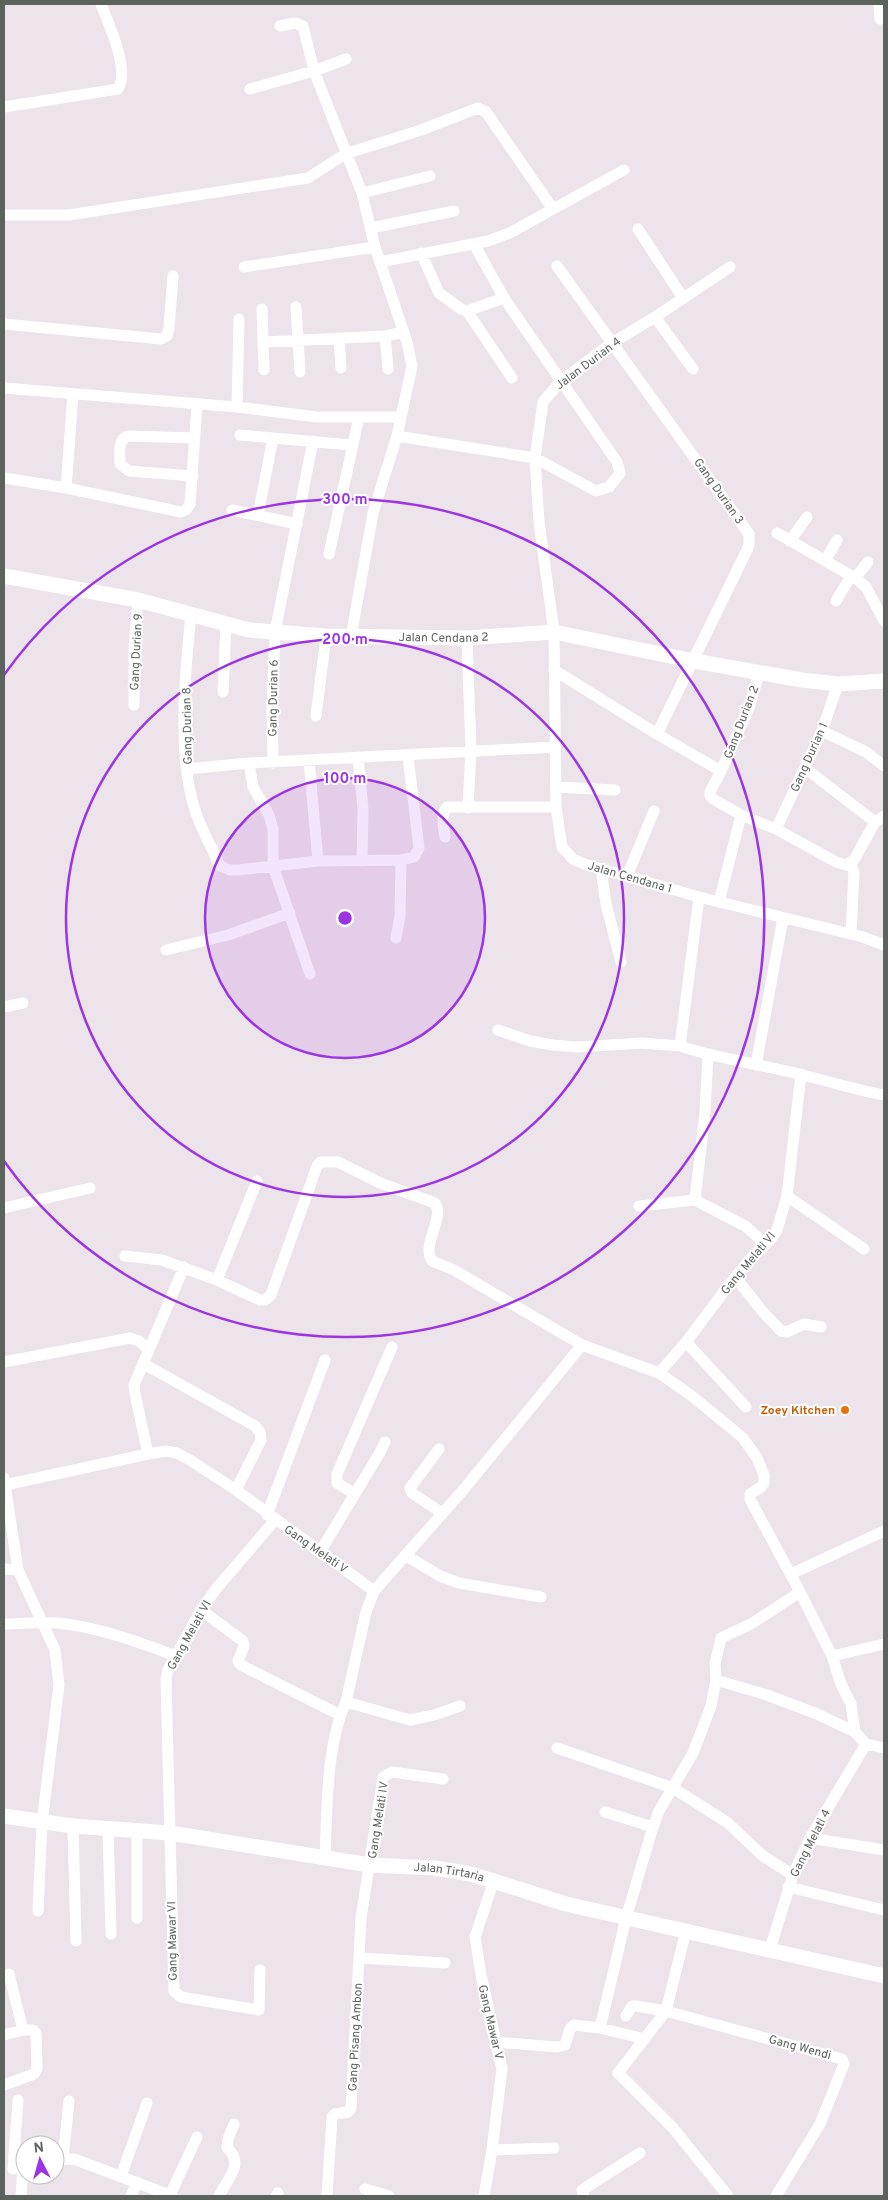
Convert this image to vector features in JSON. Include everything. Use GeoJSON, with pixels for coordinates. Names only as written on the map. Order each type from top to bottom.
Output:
{"type":"FeatureCollection","features":[{"type":"Feature","properties":{"kind":"street"},"geometry":{"type":"LineString","coordinates":[[4,107],[118,89],[122,79],[121,63],[101,4]]}},
{"type":"Feature","properties":{"kind":"street"},"geometry":{"type":"LineString","coordinates":[[879,4],[880,19],[884,18]]}},
{"type":"Feature","properties":{"kind":"street"},"geometry":{"type":"LineString","coordinates":[[280,26],[295,23],[303,26],[314,72],[362,193],[375,247],[404,332],[412,366],[397,436],[373,513],[351,637]]}},
{"type":"Feature","properties":{"kind":"street"},"geometry":{"type":"LineString","coordinates":[[250,89],[314,72],[346,59]]}},
{"type":"Feature","properties":{"kind":"street"},"geometry":{"type":"LineString","coordinates":[[4,215],[70,215],[308,178],[345,154],[422,130],[472,110],[482,109],[509,143],[553,209]]}},
{"type":"Feature","properties":{"kind":"street"},"geometry":{"type":"LineString","coordinates":[[380,262],[474,244],[510,233],[624,170]]}},
{"type":"Feature","properties":{"kind":"street"},"geometry":{"type":"LineString","coordinates":[[362,193],[430,176]]}},
{"type":"Feature","properties":{"kind":"street"},"geometry":{"type":"LineString","coordinates":[[371,228],[454,211]]}},
{"type":"Feature","properties":{"kind":"street"},"geometry":{"type":"LineString","coordinates":[[638,229],[683,298]]}},
{"type":"Feature","properties":{"kind":"street"},"geometry":{"type":"LineString","coordinates":[[397,436],[535,458],[596,490],[609,487],[620,473],[617,462],[560,382],[504,298],[474,244]]}},
{"type":"Feature","properties":{"kind":"street"},"geometry":{"type":"LineString","coordinates":[[244,267],[375,247]]}},
{"type":"Feature","properties":{"kind":"street"},"geometry":{"type":"LineString","coordinates":[[421,254],[439,293],[461,309],[468,310],[504,298]]}},
{"type":"Feature","properties":{"kind":"street","name":"Gang Durian 3"},"geometry":{"type":"LineString","coordinates":[[557,266],[749,534],[746,552],[657,734]]}},
{"type":"Feature","properties":{"kind":"street","name":"Jalan Durian 4"},"geometry":{"type":"LineString","coordinates":[[554,632],[538,522],[535,458],[543,402],[560,382],[612,343],[730,267]]}},
{"type":"Feature","properties":{"kind":"street"},"geometry":{"type":"LineString","coordinates":[[4,324],[161,339],[167,336],[169,328],[173,276]]}},
{"type":"Feature","properties":{"kind":"street"},"geometry":{"type":"LineString","coordinates":[[296,307],[300,372]]}},
{"type":"Feature","properties":{"kind":"street"},"geometry":{"type":"LineString","coordinates":[[262,309],[264,370]]}},
{"type":"Feature","properties":{"kind":"street"},"geometry":{"type":"LineString","coordinates":[[468,310],[512,378]]}},
{"type":"Feature","properties":{"kind":"street"},"geometry":{"type":"LineString","coordinates":[[655,317],[693,370]]}},
{"type":"Feature","properties":{"kind":"street"},"geometry":{"type":"LineString","coordinates":[[237,407],[239,319]]}},
{"type":"Feature","properties":{"kind":"street"},"geometry":{"type":"LineString","coordinates":[[264,342],[385,336],[404,332]]}},
{"type":"Feature","properties":{"kind":"street"},"geometry":{"type":"LineString","coordinates":[[385,336],[388,369]]}},
{"type":"Feature","properties":{"kind":"street"},"geometry":{"type":"LineString","coordinates":[[339,338],[341,368]]}},
{"type":"Feature","properties":{"kind":"street"},"geometry":{"type":"LineString","coordinates":[[4,388],[237,407],[317,417],[401,417]]}},
{"type":"Feature","properties":{"kind":"street"},"geometry":{"type":"LineString","coordinates":[[66,488],[74,394]]}},
{"type":"Feature","properties":{"kind":"street"},"geometry":{"type":"LineString","coordinates":[[4,478],[66,488],[181,512],[186,510],[190,504],[197,405]]}},
{"type":"Feature","properties":{"kind":"street"},"geometry":{"type":"LineString","coordinates":[[329,554],[351,445],[359,417]]}},
{"type":"Feature","properties":{"kind":"street"},"geometry":{"type":"LineString","coordinates":[[240,435],[351,445]]}},
{"type":"Feature","properties":{"kind":"street"},"geometry":{"type":"LineString","coordinates":[[193,476],[124,469],[120,464],[120,442],[128,436],[195,438]]}},
{"type":"Feature","properties":{"kind":"street"},"geometry":{"type":"LineString","coordinates":[[258,515],[273,438]]}},
{"type":"Feature","properties":{"kind":"street","name":"Gang Durian 6"},"geometry":{"type":"LineString","coordinates":[[273,763],[272,709],[276,632],[313,441]]}},
{"type":"Feature","properties":{"kind":"street"},"geometry":{"type":"LineString","coordinates":[[232,510],[297,524]]}},
{"type":"Feature","properties":{"kind":"street"},"geometry":{"type":"LineString","coordinates":[[790,541],[807,517]]}},
{"type":"Feature","properties":{"kind":"street"},"geometry":{"type":"LineString","coordinates":[[777,533],[853,577],[866,587],[884,621]]}},
{"type":"Feature","properties":{"kind":"street"},"geometry":{"type":"LineString","coordinates":[[825,561],[837,540]]}},
{"type":"Feature","properties":{"kind":"street"},"geometry":{"type":"LineString","coordinates":[[836,601],[853,577],[868,562]]}},
{"type":"Feature","properties":{"kind":"street","name":"Jalan Cendana 2"},"geometry":{"type":"LineString","coordinates":[[4,576],[138,600],[249,630],[351,637],[467,638],[554,632],[694,661],[838,684],[884,681]]}},
{"type":"Feature","properties":{"kind":"street","name":"Gang Durian 9"},"geometry":{"type":"LineString","coordinates":[[134,705],[134,646],[138,600]]}},
{"type":"Feature","properties":{"kind":"street","name":"Gang Durian 8"},"geometry":{"type":"LineString","coordinates":[[191,614],[186,663],[185,752],[195,809],[220,866],[230,870],[238,870],[318,861],[401,860]]}},
{"type":"Feature","properties":{"kind":"street"},"geometry":{"type":"LineString","coordinates":[[223,692],[226,624]]}},
{"type":"Feature","properties":{"kind":"street","name":"Jalan Cendana 1"},"geometry":{"type":"LineString","coordinates":[[554,632],[556,807],[562,848],[565,853],[573,859],[601,869],[699,897],[851,934],[884,945]]}},
{"type":"Feature","properties":{"kind":"street"},"geometry":{"type":"LineString","coordinates":[[316,716],[326,636]]}},
{"type":"Feature","properties":{"kind":"street"},"geometry":{"type":"LineString","coordinates":[[467,638],[471,750],[468,808]]}},
{"type":"Feature","properties":{"kind":"street"},"geometry":{"type":"LineString","coordinates":[[554,670],[721,771]]}},
{"type":"Feature","properties":{"kind":"street","name":"Gang Durian 2"},"geometry":{"type":"LineString","coordinates":[[741,814],[710,796],[710,792],[749,708],[759,672]]}},
{"type":"Feature","properties":{"kind":"street","name":"Gang Durian 1"},"geometry":{"type":"LineString","coordinates":[[776,829],[822,731],[838,684]]}},
{"type":"Feature","properties":{"kind":"street"},"geometry":{"type":"LineString","coordinates":[[822,731],[866,752],[884,766]]}},
{"type":"Feature","properties":{"kind":"street"},"geometry":{"type":"LineString","coordinates":[[187,769],[249,763],[555,747]]}},
{"type":"Feature","properties":{"kind":"street"},"geometry":{"type":"LineString","coordinates":[[396,938],[400,916],[401,860],[414,857],[419,848],[408,756]]}},
{"type":"Feature","properties":{"kind":"street"},"geometry":{"type":"LineString","coordinates":[[358,758],[362,809],[362,860]]}},
{"type":"Feature","properties":{"kind":"street"},"geometry":{"type":"LineString","coordinates":[[309,761],[318,861]]}},
{"type":"Feature","properties":{"kind":"street"},"geometry":{"type":"LineString","coordinates":[[249,763],[253,787],[269,815],[273,829],[273,866],[310,974]]}},
{"type":"Feature","properties":{"kind":"street"},"geometry":{"type":"LineString","coordinates":[[720,902],[741,814],[776,829],[836,862],[846,865],[850,863],[879,819],[805,768]]}},
{"type":"Feature","properties":{"kind":"street"},"geometry":{"type":"LineString","coordinates":[[556,787],[615,790]]}},
{"type":"Feature","properties":{"kind":"street"},"geometry":{"type":"LineString","coordinates":[[446,837],[444,811],[447,807],[556,807]]}},
{"type":"Feature","properties":{"kind":"street"},"geometry":{"type":"LineString","coordinates":[[627,876],[654,811]]}},
{"type":"Feature","properties":{"kind":"street"},"geometry":{"type":"LineString","coordinates":[[850,863],[854,872],[851,934]]}},
{"type":"Feature","properties":{"kind":"street"},"geometry":{"type":"LineString","coordinates":[[601,869],[609,919],[621,962]]}},
{"type":"Feature","properties":{"kind":"street"},"geometry":{"type":"LineString","coordinates":[[680,1046],[699,897]]}},
{"type":"Feature","properties":{"kind":"street"},"geometry":{"type":"LineString","coordinates":[[166,950],[228,935],[290,912]]}},
{"type":"Feature","properties":{"kind":"street"},"geometry":{"type":"LineString","coordinates":[[756,1065],[783,918]]}},
{"type":"Feature","properties":{"kind":"street"},"geometry":{"type":"LineString","coordinates":[[4,1007],[23,1003]]}},
{"type":"Feature","properties":{"kind":"street"},"geometry":{"type":"LineString","coordinates":[[498,1030],[530,1041],[553,1045],[577,1047],[642,1043],[680,1046],[801,1074],[860,1091],[884,1095]]}},
{"type":"Feature","properties":{"kind":"street"},"geometry":{"type":"LineString","coordinates":[[695,1200],[706,1112],[708,1054]]}},
{"type":"Feature","properties":{"kind":"street","name":"Gang Melati VI"},"geometry":{"type":"LineString","coordinates":[[659,1372],[686,1342],[735,1277],[771,1239],[776,1230],[787,1196],[801,1074]]}},
{"type":"Feature","properties":{"kind":"street"},"geometry":{"type":"LineString","coordinates":[[125,1256],[162,1260],[184,1267],[260,1300],[269,1298],[317,1166],[321,1162],[338,1162],[380,1182],[435,1203],[438,1207],[437,1216],[429,1251],[432,1261],[454,1270],[582,1345],[659,1372],[692,1396],[743,1438],[757,1458],[764,1475],[764,1483],[761,1488],[750,1494],[750,1499],[832,1656],[841,1684],[851,1704],[855,1732]]}},
{"type":"Feature","properties":{"kind":"street"},"geometry":{"type":"LineString","coordinates":[[217,1280],[257,1181]]}},
{"type":"Feature","properties":{"kind":"street"},"geometry":{"type":"LineString","coordinates":[[4,1208],[90,1188]]}},
{"type":"Feature","properties":{"kind":"street"},"geometry":{"type":"LineString","coordinates":[[787,1196],[864,1250]]}},
{"type":"Feature","properties":{"kind":"street"},"geometry":{"type":"LineString","coordinates":[[639,1206],[695,1200],[744,1226],[766,1244]]}},
{"type":"Feature","properties":{"kind":"street"},"geometry":{"type":"LineString","coordinates":[[148,1454],[134,1394],[134,1384],[184,1267]]}},
{"type":"Feature","properties":{"kind":"street"},"geometry":{"type":"LineString","coordinates":[[735,1277],[781,1331],[787,1332],[804,1324],[821,1327]]}},
{"type":"Feature","properties":{"kind":"street"},"geometry":{"type":"LineString","coordinates":[[4,1362],[130,1338],[139,1341],[149,1350]]}},
{"type":"Feature","properties":{"kind":"street"},"geometry":{"type":"LineString","coordinates":[[686,1342],[746,1407]]}},
{"type":"Feature","properties":{"kind":"street"},"geometry":{"type":"LineString","coordinates":[[325,1858],[328,1792],[340,1715],[346,1702],[366,1612],[374,1591],[464,1489],[582,1345]]}},
{"type":"Feature","properties":{"kind":"street"},"geometry":{"type":"LineString","coordinates":[[355,1494],[337,1483],[337,1474],[392,1347]]}},
{"type":"Feature","properties":{"kind":"street"},"geometry":{"type":"LineString","coordinates":[[271,1518],[325,1360]]}},
{"type":"Feature","properties":{"kind":"street"},"geometry":{"type":"LineString","coordinates":[[144,1364],[255,1426],[260,1432],[261,1440],[236,1490]]}},
{"type":"Feature","properties":{"kind":"street"},"geometry":{"type":"LineString","coordinates":[[320,1552],[385,1442]]}},
{"type":"Feature","properties":{"kind":"street"},"geometry":{"type":"LineString","coordinates":[[439,1449],[410,1488],[412,1493],[442,1513]]}},
{"type":"Feature","properties":{"kind":"street","name":"Gang Melati V"},"geometry":{"type":"LineString","coordinates":[[4,1486],[148,1454],[166,1451],[177,1453],[236,1490],[271,1518],[374,1591]]}},
{"type":"Feature","properties":{"kind":"street"},"geometry":{"type":"LineString","coordinates":[[4,1486],[18,1570],[55,1650],[59,1684],[42,1823],[38,1911]]}},
{"type":"Feature","properties":{"kind":"street","name":"Gang Melati VI"},"geometry":{"type":"LineString","coordinates":[[170,1833],[166,1679],[168,1670],[201,1610],[271,1518]]}},
{"type":"Feature","properties":{"kind":"street"},"geometry":{"type":"LineString","coordinates":[[790,1574],[884,1531]]}},
{"type":"Feature","properties":{"kind":"street"},"geometry":{"type":"LineString","coordinates":[[405,1555],[440,1576],[459,1583],[541,1597]]}},
{"type":"Feature","properties":{"kind":"street"},"geometry":{"type":"LineString","coordinates":[[4,1569],[18,1570]]}},
{"type":"Feature","properties":{"kind":"street"},"geometry":{"type":"LineString","coordinates":[[600,2028],[626,1918],[653,1827],[659,1811],[693,1753],[711,1706],[716,1680],[715,1664],[721,1638],[751,1624],[800,1592]]}},
{"type":"Feature","properties":{"kind":"street"},"geometry":{"type":"LineString","coordinates":[[201,1610],[243,1641],[244,1646],[238,1660],[241,1665],[340,1715]]}},
{"type":"Feature","properties":{"kind":"street"},"geometry":{"type":"LineString","coordinates":[[4,1624],[56,1622],[135,1641],[176,1656]]}},
{"type":"Feature","properties":{"kind":"street"},"geometry":{"type":"LineString","coordinates":[[832,1656],[884,1644]]}},
{"type":"Feature","properties":{"kind":"street"},"geometry":{"type":"LineString","coordinates":[[716,1680],[767,1694],[817,1714],[855,1732],[866,1744],[884,1748]]}},
{"type":"Feature","properties":{"kind":"street"},"geometry":{"type":"LineString","coordinates":[[346,1702],[410,1720],[434,1715],[460,1706]]}},
{"type":"Feature","properties":{"kind":"street","name":"Gang Melati 4"},"geometry":{"type":"LineString","coordinates":[[770,1950],[792,1875],[810,1838],[866,1744]]}},
{"type":"Feature","properties":{"kind":"street"},"geometry":{"type":"LineString","coordinates":[[557,1748],[673,1788],[728,1823],[763,1856],[792,1875]]}},
{"type":"Feature","properties":{"kind":"street","name":"Gang Melati IV"},"geometry":{"type":"LineString","coordinates":[[370,1865],[383,1777],[392,1772],[443,1779]]}},
{"type":"Feature","properties":{"kind":"street"},"geometry":{"type":"LineString","coordinates":[[605,1812],[653,1827]]}},
{"type":"Feature","properties":{"kind":"street","name":"Jalan Tirtaria"},"geometry":{"type":"LineString","coordinates":[[4,1816],[42,1823],[170,1833],[370,1865],[435,1868],[494,1880],[566,1904],[884,1976]]}},
{"type":"Feature","properties":{"kind":"street"},"geometry":{"type":"LineString","coordinates":[[73,1826],[76,1941]]}},
{"type":"Feature","properties":{"kind":"street"},"geometry":{"type":"LineString","coordinates":[[108,1829],[111,1934]]}},
{"type":"Feature","properties":{"kind":"street"},"geometry":{"type":"LineString","coordinates":[[137,1831],[138,1918]]}},
{"type":"Feature","properties":{"kind":"street","name":"Gang Mawar VI"},"geometry":{"type":"LineString","coordinates":[[170,1833],[174,1991],[181,1997],[259,2010],[260,1970]]}},
{"type":"Feature","properties":{"kind":"street"},"geometry":{"type":"LineString","coordinates":[[810,1838],[884,1850]]}},
{"type":"Feature","properties":{"kind":"street","name":"Gang Pisang Ambon"},"geometry":{"type":"LineString","coordinates":[[327,2196],[332,2117],[335,2114],[348,2112],[351,2108],[362,1906],[370,1865]]}},
{"type":"Feature","properties":{"kind":"street","name":"Gang Mawar V"},"geometry":{"type":"LineString","coordinates":[[484,2196],[492,2150],[502,2068],[479,1965],[475,1936],[494,1880]]}},
{"type":"Feature","properties":{"kind":"street"},"geometry":{"type":"LineString","coordinates":[[788,1888],[884,1910]]}},
{"type":"Feature","properties":{"kind":"street"},"geometry":{"type":"LineString","coordinates":[[686,1931],[666,2012],[618,2073],[673,2128],[728,2196]]}},
{"type":"Feature","properties":{"kind":"street"},"geometry":{"type":"LineString","coordinates":[[360,1958],[445,1963]]}},
{"type":"Feature","properties":{"kind":"street"},"geometry":{"type":"LineString","coordinates":[[9,1974],[22,2030]]}},
{"type":"Feature","properties":{"kind":"street"},"geometry":{"type":"LineString","coordinates":[[626,2016],[632,2006],[666,2012]]}},
{"type":"Feature","properties":{"kind":"street","name":"Gang Wendi"},"geometry":{"type":"LineString","coordinates":[[666,2012],[837,2056],[844,2062],[820,2124],[776,2196]]}},
{"type":"Feature","properties":{"kind":"street"},"geometry":{"type":"LineString","coordinates":[[496,2042],[557,2048],[565,2045],[570,2029],[574,2025],[600,2028],[645,2039]]}},
{"type":"Feature","properties":{"kind":"street"},"geometry":{"type":"LineString","coordinates":[[4,2034],[22,2030],[33,2030],[36,2033],[36,2069],[34,2074],[4,2085]]}},
{"type":"Feature","properties":{"kind":"street"},"geometry":{"type":"LineString","coordinates":[[17,2135],[18,2100]]}},
{"type":"Feature","properties":{"kind":"street"},"geometry":{"type":"LineString","coordinates":[[63,2135],[69,2101]]}},
{"type":"Feature","properties":{"kind":"street"},"geometry":{"type":"LineString","coordinates":[[121,2176],[147,2103]]}},
{"type":"Feature","properties":{"kind":"street"},"geometry":{"type":"LineString","coordinates":[[219,2196],[237,2162],[235,2154],[227,2148],[228,2139],[234,2124]]}},
{"type":"Feature","properties":{"kind":"street"},"geometry":{"type":"LineString","coordinates":[[65,2160],[74,2159],[171,2196],[197,2137]]}},
{"type":"Feature","properties":{"kind":"street"},"geometry":{"type":"LineString","coordinates":[[492,2150],[554,2148]]}},
{"type":"Feature","properties":{"kind":"street"},"geometry":{"type":"LineString","coordinates":[[584,2196],[582,2190],[640,2153]]}},
{"type":"Feature","properties":{"kind":"street"},"geometry":{"type":"LineString","coordinates":[[131,2196],[137,2182]]}},
{"type":"Feature","properties":{"kind":"street"},"geometry":{"type":"LineString","coordinates":[[365,2189],[389,2196]]}},
{"type":"Feature","properties":{"kind":"place","name":"Zoey Kitchen"},"geometry":{"type":"Point","coordinates":[845,1410]}}]}
